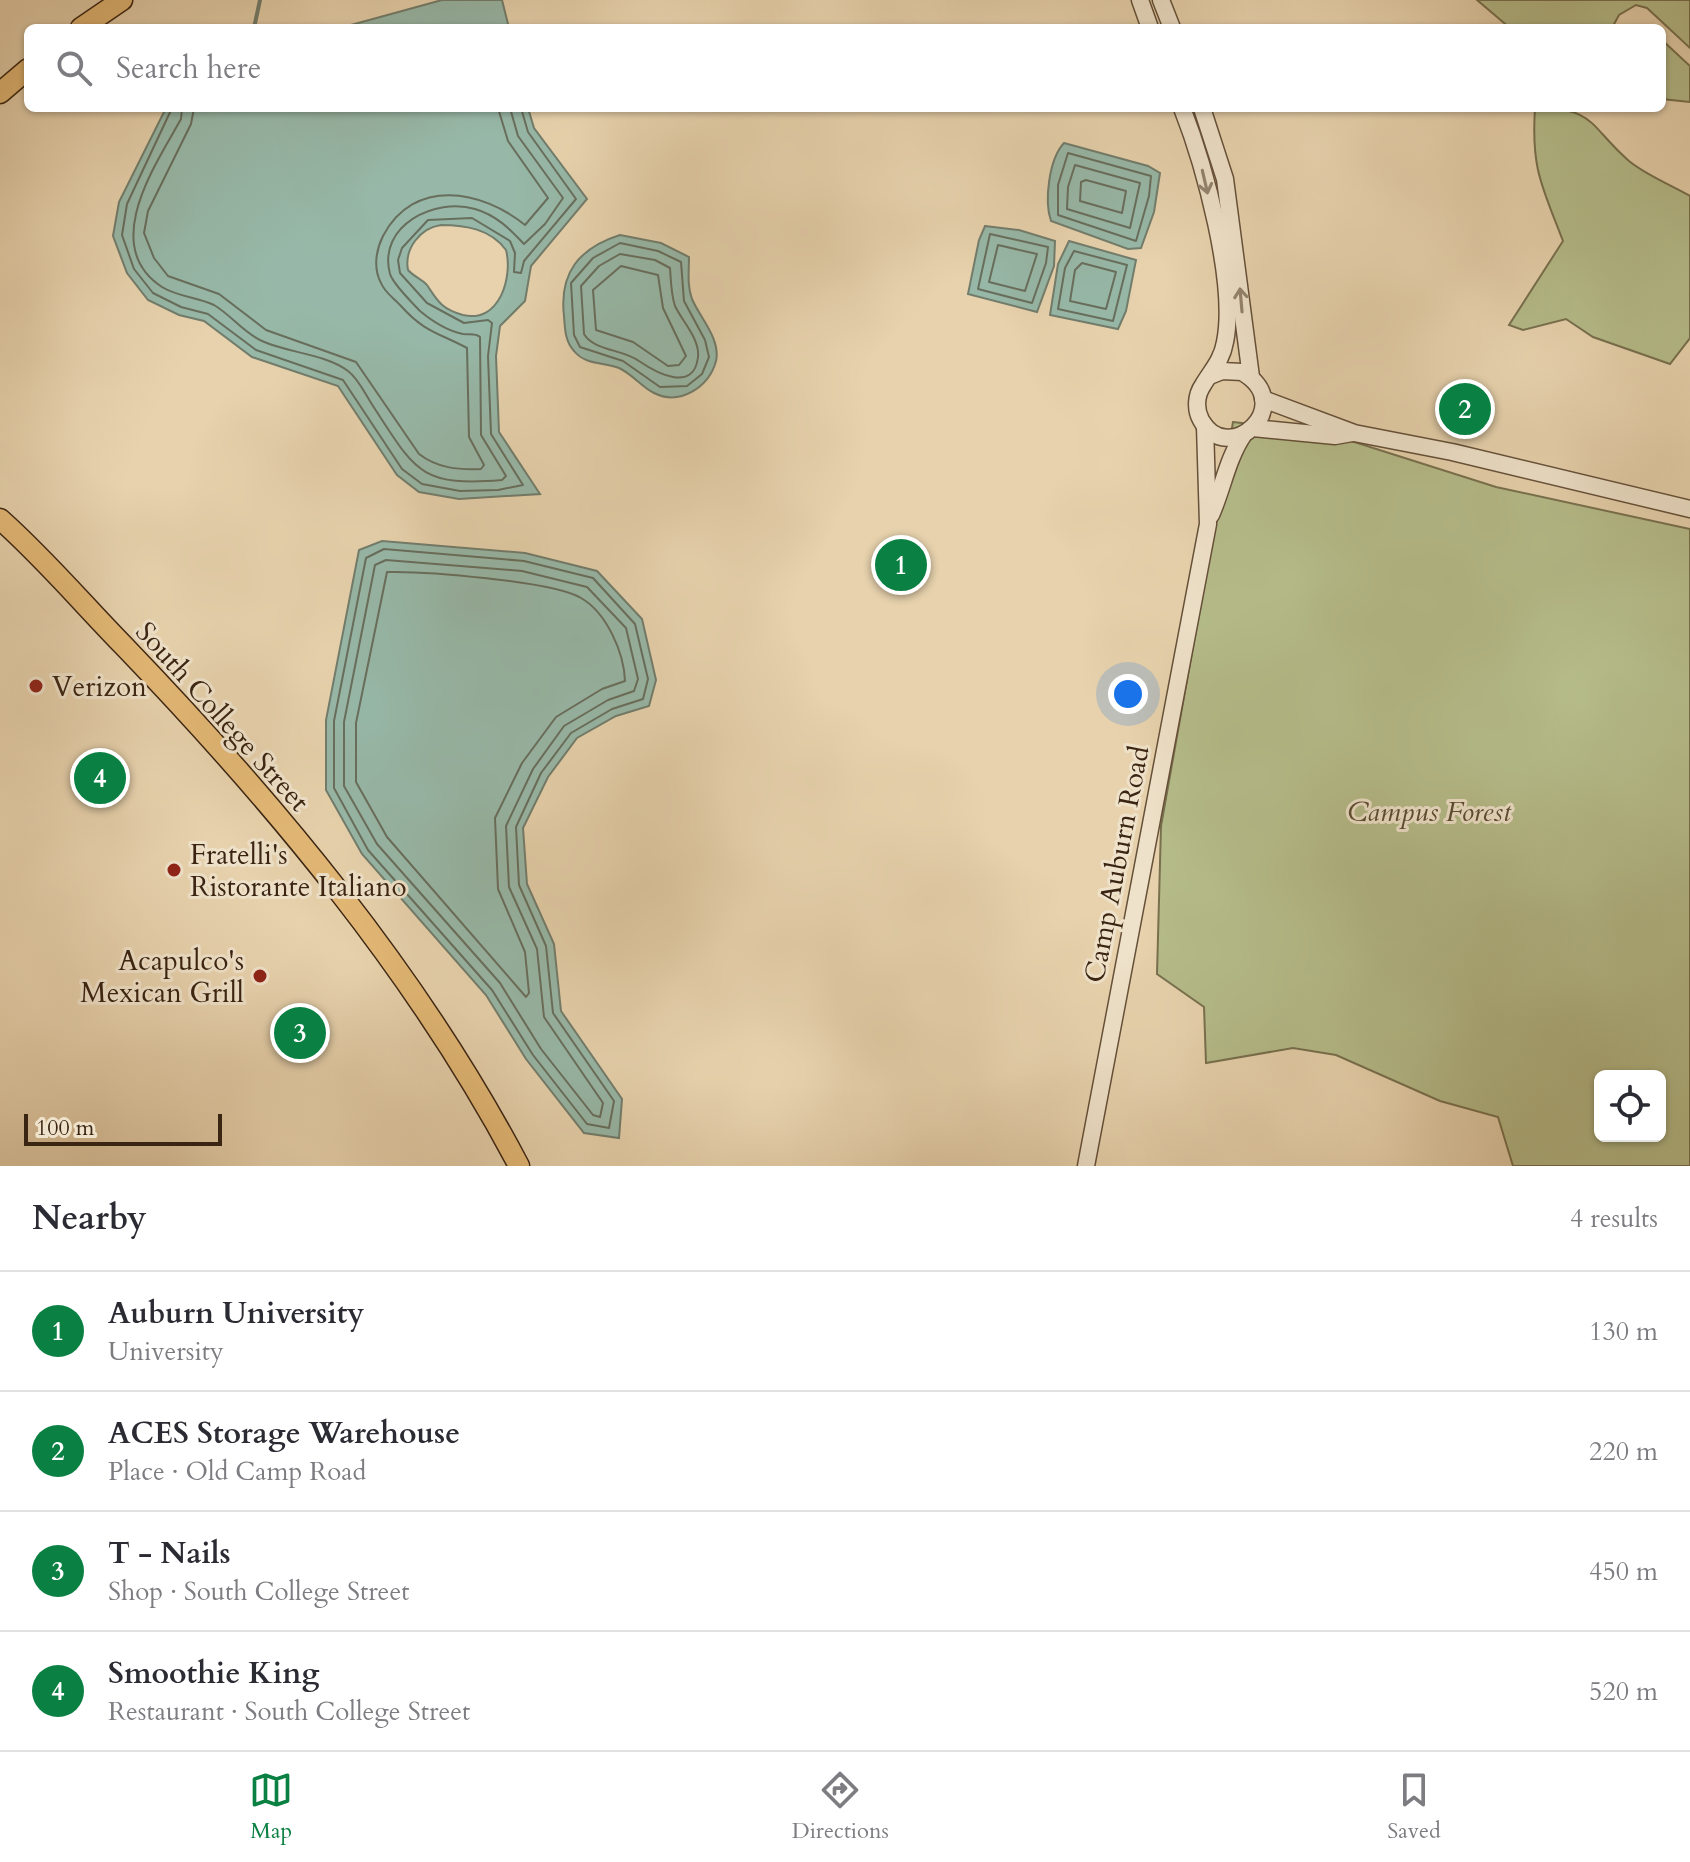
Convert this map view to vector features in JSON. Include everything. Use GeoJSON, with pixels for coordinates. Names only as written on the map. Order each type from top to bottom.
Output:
{"type":"FeatureCollection","features":[{"type":"Feature","properties":{"kind":"main road"},"geometry":{"type":"LineString","coordinates":[[87,24],[122,0]]}},
{"type":"Feature","properties":{"kind":"main road"},"geometry":{"type":"LineString","coordinates":[[0,93],[24,72]]}},
{"type":"Feature","properties":{"kind":"main road","name":"South College Street"},"geometry":{"type":"LineString","coordinates":[[0,519],[33,549],[212,738],[294,838],[374,940],[425,1013],[519,1166]]}},
{"type":"Feature","properties":{"kind":"street"},"geometry":{"type":"LineString","coordinates":[[1140,0],[1149,24]]}},
{"type":"Feature","properties":{"kind":"street"},"geometry":{"type":"LineString","coordinates":[[1161,0],[1170,24]]}},
{"type":"Feature","properties":{"kind":"street"},"geometry":{"type":"LineString","coordinates":[[1183,112],[1199,158],[1223,268],[1227,326],[1225,344],[1212,375],[1198,393],[1197,405],[1205,426],[1223,437],[1248,431],[1335,436],[1354,433]]}},
{"type":"Feature","properties":{"kind":"street"},"geometry":{"type":"LineString","coordinates":[[1203,112],[1225,179],[1251,377],[1263,399],[1260,419],[1248,431]]}},
{"type":"Feature","properties":{"kind":"street"},"geometry":{"type":"LineString","coordinates":[[1212,375],[1232,370],[1251,377]]}},
{"type":"Feature","properties":{"kind":"street"},"geometry":{"type":"LineString","coordinates":[[1263,399],[1354,433],[1452,452],[1690,509]]}},
{"type":"Feature","properties":{"kind":"street","name":"Camp Auburn Road"},"geometry":{"type":"LineString","coordinates":[[1086,1166],[1208,524],[1205,426]]}},
{"type":"Feature","properties":{"kind":"street","name":"Camp Auburn Road"},"geometry":{"type":"LineString","coordinates":[[1208,524],[1223,490],[1227,466],[1248,431]]}},
{"type":"Feature","properties":{"kind":"green space"},"geometry":{"type":"Polygon","coordinates":[[[1477,0],[1690,0],[1690,48],[1647,8],[1636,5],[1619,15],[1614,24],[1505,24],[1477,0]]]}},
{"type":"Feature","properties":{"kind":"green space"},"geometry":{"type":"Polygon","coordinates":[[[1666,44],[1690,66],[1690,102],[1666,99],[1666,44]]]}},
{"type":"Feature","properties":{"kind":"green space"},"geometry":{"type":"Polygon","coordinates":[[[1535,112],[1573,112],[1581,115],[1629,161],[1690,196],[1690,338],[1670,364],[1593,337],[1566,319],[1523,330],[1509,325],[1563,241],[1540,177],[1535,112]]]}},
{"type":"Feature","properties":{"kind":"green space","name":"Campus Forest"},"geometry":{"type":"Polygon","coordinates":[[[1233,422],[1326,433],[1496,487],[1690,529],[1690,1166],[1513,1166],[1498,1117],[1440,1101],[1336,1055],[1293,1048],[1206,1063],[1204,1007],[1157,974],[1161,826],[1233,422]]]}},
{"type":"Feature","properties":{"kind":"water"},"geometry":{"type":"Polygon","coordinates":[[[442,0],[502,0],[508,24],[355,24],[442,0]]]}},
{"type":"Feature","properties":{"kind":"water"},"geometry":{"type":"Polygon","coordinates":[[[164,112],[529,112],[534,128],[587,199],[531,266],[525,301],[500,326],[496,356],[499,432],[540,494],[459,499],[419,492],[397,475],[338,386],[252,357],[204,321],[179,315],[148,300],[127,273],[113,236],[119,202],[164,112]],[[441,225],[426,230],[411,247],[407,262],[408,270],[425,283],[440,303],[463,315],[476,316],[495,305],[501,296],[508,261],[506,250],[493,237],[468,227],[441,225]]]}},
{"type":"Feature","properties":{"kind":"water"},"geometry":{"type":"Polygon","coordinates":[[[1064,143],[1148,166],[1160,173],[1154,212],[1141,248],[1128,249],[1051,221],[1049,180],[1064,143]]]}},
{"type":"Feature","properties":{"kind":"water"},"geometry":{"type":"Polygon","coordinates":[[[985,226],[1019,230],[1055,241],[1054,266],[1037,312],[968,294],[979,240],[985,226]]]}},
{"type":"Feature","properties":{"kind":"water"},"geometry":{"type":"Polygon","coordinates":[[[620,235],[661,243],[689,257],[690,294],[713,337],[717,353],[707,379],[692,392],[674,397],[654,393],[619,368],[578,356],[569,343],[563,301],[569,275],[575,264],[593,247],[620,235]]]}},
{"type":"Feature","properties":{"kind":"water"},"geometry":{"type":"Polygon","coordinates":[[[1069,241],[1136,260],[1126,311],[1118,329],[1050,315],[1058,264],[1069,241]]]}},
{"type":"Feature","properties":{"kind":"water"},"geometry":{"type":"Polygon","coordinates":[[[382,541],[525,553],[597,571],[642,619],[656,680],[649,706],[616,716],[577,738],[548,777],[523,828],[527,884],[554,944],[561,1011],[622,1099],[619,1138],[584,1133],[526,1059],[486,995],[362,854],[326,790],[326,720],[359,550],[382,541]]]}},
{"type":"Feature","properties":{"kind":"waterway"},"geometry":{"type":"LineString","coordinates":[[255,24],[260,0]]}},
{"type":"Feature","properties":{"kind":"place","name":"ACES Storage Warehouse"},"geometry":{"type":"Point","coordinates":[1465,409]}},
{"type":"Feature","properties":{"kind":"place","name":"Auburn University"},"geometry":{"type":"Point","coordinates":[901,565]}},
{"type":"Feature","properties":{"kind":"place","name":"Verizon"},"geometry":{"type":"Point","coordinates":[36,686]}},
{"type":"Feature","properties":{"kind":"place","name":"Smoothie King"},"geometry":{"type":"Point","coordinates":[100,778]}},
{"type":"Feature","properties":{"kind":"place","name":"Fratelli's Ristorante Italiano"},"geometry":{"type":"Point","coordinates":[174,870]}},
{"type":"Feature","properties":{"kind":"place","name":"Acapulco's Mexican Grill"},"geometry":{"type":"Point","coordinates":[260,976]}},
{"type":"Feature","properties":{"kind":"place","name":"T - Nails"},"geometry":{"type":"Point","coordinates":[300,1033]}}]}
